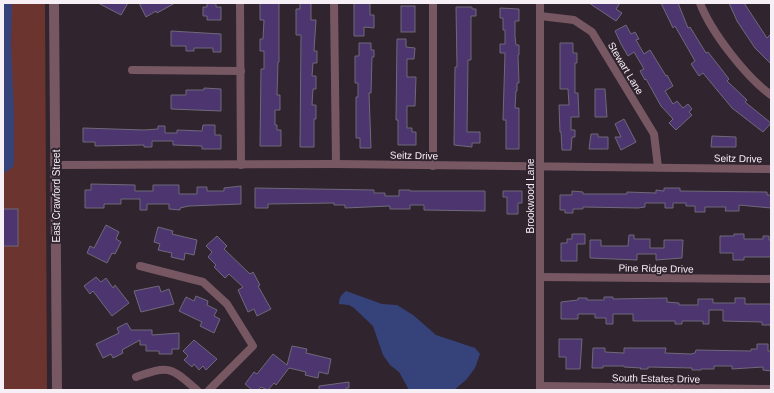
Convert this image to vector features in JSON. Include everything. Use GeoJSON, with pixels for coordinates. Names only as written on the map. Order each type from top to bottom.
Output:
{"type":"FeatureCollection","features":[{"type":"Feature","properties":{"kind":"street","name":"East Crawford Street"},"geometry":{"type":"LineString","coordinates":[[54,3],[57,390]]}},
{"type":"Feature","properties":{"kind":"street"},"geometry":{"type":"LineString","coordinates":[[240,3],[240,165]]}},
{"type":"Feature","properties":{"kind":"street"},"geometry":{"type":"LineString","coordinates":[[334,3],[336,164]]}},
{"type":"Feature","properties":{"kind":"street"},"geometry":{"type":"LineString","coordinates":[[433,166],[434,3]]}},
{"type":"Feature","properties":{"kind":"street","name":"Brookwood Lane"},"geometry":{"type":"LineString","coordinates":[[540,3],[540,388]]}},
{"type":"Feature","properties":{"kind":"street"},"geometry":{"type":"LineString","coordinates":[[700,3],[706,19],[735,58],[771,95]]}},
{"type":"Feature","properties":{"kind":"street","name":"Stewart Lane"},"geometry":{"type":"LineString","coordinates":[[540,16],[574,20],[592,32],[654,134],[658,167]]}},
{"type":"Feature","properties":{"kind":"street"},"geometry":{"type":"LineString","coordinates":[[132,70],[241,71]]}},
{"type":"Feature","properties":{"kind":"street","name":"Seitz Drive"},"geometry":{"type":"LineString","coordinates":[[56,165],[336,164],[771,169]]}},
{"type":"Feature","properties":{"kind":"street"},"geometry":{"type":"LineString","coordinates":[[140,266],[203,282],[227,304],[253,346],[214,388]]}},
{"type":"Feature","properties":{"kind":"street","name":"Pine Ridge Drive"},"geometry":{"type":"LineString","coordinates":[[540,276],[771,279]]}},
{"type":"Feature","properties":{"kind":"street"},"geometry":{"type":"LineString","coordinates":[[136,377],[159,369],[174,370],[197,390]]}},
{"type":"Feature","properties":{"kind":"street","name":"South Estates Drive"},"geometry":{"type":"LineString","coordinates":[[540,388],[771,389]]}},
{"type":"Feature","properties":{"kind":"shaded area"},"geometry":{"type":"Polygon","coordinates":[[[3,3],[45,3],[47,390],[3,390],[3,3]]]}},
{"type":"Feature","properties":{"kind":"water"},"geometry":{"type":"Polygon","coordinates":[[[3,3],[11,3],[12,7],[11,43],[14,113],[14,161],[13,167],[3,174],[3,3]]]}},
{"type":"Feature","properties":{"kind":"water"},"geometry":{"type":"Polygon","coordinates":[[[346,291],[382,304],[397,305],[413,315],[436,335],[475,348],[480,354],[475,368],[466,380],[454,390],[409,390],[399,372],[390,365],[383,355],[373,326],[354,308],[349,305],[339,304],[339,300],[346,291]]]}},
{"type":"Feature","properties":{"kind":"building"},"geometry":{"type":"Polygon","coordinates":[[[98,3],[128,3],[121,15],[98,3]]]}},
{"type":"Feature","properties":{"kind":"building"},"geometry":{"type":"Polygon","coordinates":[[[139,3],[175,3],[146,17],[139,3]]]}},
{"type":"Feature","properties":{"kind":"building"},"geometry":{"type":"Polygon","coordinates":[[[207,3],[216,3],[216,7],[221,7],[221,20],[207,20],[207,16],[203,16],[203,7],[207,7],[207,3]]]}},
{"type":"Feature","properties":{"kind":"building"},"geometry":{"type":"Polygon","coordinates":[[[260,3],[279,3],[279,62],[277,95],[280,95],[280,110],[275,110],[275,125],[277,125],[277,130],[281,130],[281,146],[260,146],[261,69],[264,69],[264,51],[260,51],[260,39],[263,39],[264,20],[260,20],[260,3]]]}},
{"type":"Feature","properties":{"kind":"building"},"geometry":{"type":"Polygon","coordinates":[[[300,3],[311,3],[311,20],[316,20],[314,51],[317,51],[317,63],[313,63],[312,76],[316,76],[316,89],[313,89],[312,105],[316,105],[316,119],[314,119],[314,147],[300,147],[301,35],[296,35],[296,9],[300,9],[300,3]]]}},
{"type":"Feature","properties":{"kind":"building"},"geometry":{"type":"Polygon","coordinates":[[[354,3],[370,3],[370,15],[374,15],[374,28],[364,27],[364,36],[354,36],[354,3]]]}},
{"type":"Feature","properties":{"kind":"building"},"geometry":{"type":"Polygon","coordinates":[[[589,3],[620,3],[616,9],[622,13],[616,21],[589,3]]]}},
{"type":"Feature","properties":{"kind":"building"},"geometry":{"type":"Polygon","coordinates":[[[661,3],[678,3],[688,28],[690,27],[706,53],[708,52],[729,79],[727,81],[747,100],[745,102],[771,123],[763,132],[732,108],[703,73],[699,76],[691,64],[695,61],[675,26],[673,28],[661,3]]]}},
{"type":"Feature","properties":{"kind":"building"},"geometry":{"type":"Polygon","coordinates":[[[729,3],[744,3],[767,38],[771,34],[771,64],[755,48],[737,21],[729,3]]]}},
{"type":"Feature","properties":{"kind":"building"},"geometry":{"type":"Polygon","coordinates":[[[401,6],[415,6],[415,32],[401,32],[401,6]]]}},
{"type":"Feature","properties":{"kind":"building"},"geometry":{"type":"Polygon","coordinates":[[[456,7],[472,7],[472,9],[476,9],[476,16],[471,16],[471,60],[468,60],[467,132],[480,132],[480,143],[472,143],[472,147],[454,145],[455,67],[457,67],[456,7]]]}},
{"type":"Feature","properties":{"kind":"building"},"geometry":{"type":"Polygon","coordinates":[[[500,8],[519,9],[519,21],[515,21],[516,45],[519,45],[519,83],[517,83],[515,108],[519,108],[519,149],[506,149],[506,120],[503,120],[505,53],[500,53],[500,44],[505,44],[505,30],[503,30],[503,18],[500,18],[500,8]]]}},
{"type":"Feature","properties":{"kind":"building"},"geometry":{"type":"Polygon","coordinates":[[[626,25],[631,34],[635,32],[639,39],[636,40],[644,54],[650,50],[666,76],[667,75],[673,86],[665,91],[673,104],[677,101],[683,108],[688,104],[692,109],[689,112],[692,115],[676,130],[669,123],[673,119],[661,106],[640,71],[644,69],[634,52],[628,56],[621,44],[615,31],[626,25]]]}},
{"type":"Feature","properties":{"kind":"building"},"geometry":{"type":"Polygon","coordinates":[[[171,31],[221,34],[221,52],[213,52],[213,48],[194,48],[194,51],[186,51],[186,46],[171,46],[171,31]]]}},
{"type":"Feature","properties":{"kind":"building"},"geometry":{"type":"Polygon","coordinates":[[[397,39],[406,39],[406,47],[415,48],[414,59],[407,59],[407,77],[416,77],[415,106],[407,106],[407,128],[412,128],[412,132],[416,132],[416,145],[398,145],[398,120],[396,120],[397,39]]]}},
{"type":"Feature","properties":{"kind":"building"},"geometry":{"type":"Polygon","coordinates":[[[359,43],[371,43],[371,50],[374,50],[374,57],[372,57],[371,93],[369,93],[371,148],[360,148],[360,138],[356,138],[356,97],[358,97],[358,83],[355,83],[355,56],[359,56],[359,43]]]}},
{"type":"Feature","properties":{"kind":"building"},"geometry":{"type":"Polygon","coordinates":[[[560,43],[573,43],[573,53],[577,53],[577,63],[575,63],[575,93],[578,93],[579,117],[571,117],[571,130],[575,130],[575,137],[572,137],[571,150],[562,150],[560,132],[559,105],[569,105],[568,89],[560,89],[560,43]]]}},
{"type":"Feature","properties":{"kind":"building"},"geometry":{"type":"Polygon","coordinates":[[[204,88],[221,89],[221,111],[171,109],[171,95],[186,95],[186,90],[204,90],[204,88]]]}},
{"type":"Feature","properties":{"kind":"building"},"geometry":{"type":"Polygon","coordinates":[[[595,89],[605,89],[607,117],[595,117],[595,89]]]}},
{"type":"Feature","properties":{"kind":"building"},"geometry":{"type":"Polygon","coordinates":[[[624,119],[636,142],[621,150],[615,137],[621,137],[615,124],[624,119]]]}},
{"type":"Feature","properties":{"kind":"building"},"geometry":{"type":"Polygon","coordinates":[[[203,125],[215,125],[215,135],[221,135],[221,149],[202,149],[202,146],[173,145],[173,141],[152,141],[152,147],[144,147],[144,145],[95,146],[95,142],[83,142],[83,128],[144,130],[158,129],[158,126],[165,126],[165,133],[177,133],[177,130],[202,131],[203,125]]]}},
{"type":"Feature","properties":{"kind":"building"},"geometry":{"type":"Polygon","coordinates":[[[591,134],[598,134],[598,137],[608,137],[608,149],[589,149],[591,134]]]}},
{"type":"Feature","properties":{"kind":"building"},"geometry":{"type":"Polygon","coordinates":[[[712,136],[736,137],[736,147],[711,147],[712,136]]]}},
{"type":"Feature","properties":{"kind":"building"},"geometry":{"type":"Polygon","coordinates":[[[91,184],[135,185],[135,191],[153,191],[153,185],[179,185],[179,194],[197,194],[197,187],[207,187],[207,191],[224,191],[224,188],[241,186],[241,204],[189,206],[180,208],[180,210],[169,209],[169,204],[147,204],[147,210],[140,210],[140,199],[121,199],[121,204],[104,204],[104,208],[85,208],[85,190],[91,190],[91,184]]]}},
{"type":"Feature","properties":{"kind":"building"},"geometry":{"type":"Polygon","coordinates":[[[255,188],[374,190],[374,193],[385,193],[385,196],[399,196],[399,190],[485,191],[485,211],[424,210],[424,205],[410,205],[410,209],[390,209],[390,206],[345,208],[345,205],[334,205],[334,203],[268,204],[268,208],[255,208],[255,188]]]}},
{"type":"Feature","properties":{"kind":"building"},"geometry":{"type":"Polygon","coordinates":[[[664,188],[680,188],[680,191],[767,192],[767,195],[771,195],[771,208],[739,205],[739,211],[725,211],[726,207],[705,207],[705,212],[695,212],[695,206],[686,206],[686,203],[673,203],[673,208],[665,208],[665,203],[645,203],[645,207],[638,208],[583,207],[583,209],[573,209],[573,213],[565,213],[565,210],[560,210],[560,195],[572,195],[572,191],[583,192],[583,194],[627,194],[627,192],[656,193],[656,190],[664,191],[664,188]]]}},
{"type":"Feature","properties":{"kind":"building"},"geometry":{"type":"Polygon","coordinates":[[[503,191],[522,191],[522,203],[518,203],[518,214],[507,214],[507,197],[503,197],[503,191]]]}},
{"type":"Feature","properties":{"kind":"building"},"geometry":{"type":"Polygon","coordinates":[[[3,209],[18,209],[18,246],[3,246],[3,209]]]}},
{"type":"Feature","properties":{"kind":"building"},"geometry":{"type":"Polygon","coordinates":[[[106,225],[119,232],[116,239],[121,242],[115,254],[112,253],[107,263],[87,253],[90,246],[94,248],[106,225]]]}},
{"type":"Feature","properties":{"kind":"building"},"geometry":{"type":"Polygon","coordinates":[[[158,227],[173,231],[172,234],[197,240],[194,255],[185,253],[184,260],[171,257],[172,253],[158,250],[160,244],[154,242],[158,227]]]}},
{"type":"Feature","properties":{"kind":"building"},"geometry":{"type":"Polygon","coordinates":[[[572,234],[585,234],[585,244],[577,244],[577,261],[561,261],[561,243],[567,243],[567,239],[572,239],[572,234]]]}},
{"type":"Feature","properties":{"kind":"building"},"geometry":{"type":"Polygon","coordinates":[[[734,234],[744,234],[744,239],[763,239],[763,236],[769,236],[769,240],[771,240],[771,257],[744,257],[744,260],[733,260],[733,253],[720,253],[720,236],[734,236],[734,234]]]}},
{"type":"Feature","properties":{"kind":"building"},"geometry":{"type":"Polygon","coordinates":[[[629,235],[634,235],[634,239],[650,239],[650,248],[664,248],[664,240],[683,240],[682,258],[656,260],[656,254],[637,254],[637,260],[590,258],[590,240],[601,240],[601,246],[628,246],[629,235]]]}},
{"type":"Feature","properties":{"kind":"building"},"geometry":{"type":"Polygon","coordinates":[[[217,236],[227,246],[224,249],[250,274],[253,272],[260,285],[258,286],[271,309],[257,316],[254,309],[248,312],[238,290],[243,287],[229,274],[225,278],[214,267],[216,265],[208,257],[212,252],[206,246],[217,236]]]}},
{"type":"Feature","properties":{"kind":"building"},"geometry":{"type":"Polygon","coordinates":[[[96,277],[101,282],[106,278],[113,288],[115,285],[129,303],[112,316],[93,291],[90,294],[84,286],[96,277]]]}},
{"type":"Feature","properties":{"kind":"building"},"geometry":{"type":"Polygon","coordinates":[[[159,286],[161,292],[169,289],[174,304],[141,312],[134,291],[159,286]]]}},
{"type":"Feature","properties":{"kind":"building"},"geometry":{"type":"Polygon","coordinates":[[[196,296],[208,301],[207,305],[217,310],[214,316],[220,319],[214,333],[200,326],[202,322],[179,311],[186,297],[194,301],[196,296]]]}},
{"type":"Feature","properties":{"kind":"building"},"geometry":{"type":"Polygon","coordinates":[[[604,297],[613,297],[613,299],[667,298],[667,302],[679,303],[679,305],[698,305],[698,299],[713,299],[713,303],[735,303],[735,298],[745,298],[745,304],[771,304],[771,321],[770,325],[762,325],[762,322],[723,321],[723,310],[709,310],[709,324],[703,324],[703,321],[682,321],[682,324],[675,324],[675,321],[633,321],[633,314],[613,314],[613,324],[606,324],[606,318],[595,318],[595,314],[578,314],[578,319],[561,319],[561,302],[578,300],[578,298],[587,298],[587,300],[604,300],[604,297]]]}},
{"type":"Feature","properties":{"kind":"building"},"geometry":{"type":"Polygon","coordinates":[[[127,323],[131,330],[152,330],[152,335],[179,333],[179,349],[172,349],[172,354],[159,354],[159,351],[146,351],[146,345],[140,345],[140,340],[122,350],[123,353],[113,358],[111,354],[103,358],[96,344],[119,333],[117,328],[127,323]]]}},
{"type":"Feature","properties":{"kind":"building"},"geometry":{"type":"Polygon","coordinates":[[[559,339],[582,339],[580,369],[566,369],[566,357],[559,357],[559,339]]]}},
{"type":"Feature","properties":{"kind":"building"},"geometry":{"type":"Polygon","coordinates":[[[194,340],[217,359],[206,370],[203,366],[199,370],[194,364],[192,367],[184,360],[188,356],[183,351],[194,340]]]}},
{"type":"Feature","properties":{"kind":"building"},"geometry":{"type":"Polygon","coordinates":[[[757,344],[768,344],[768,351],[771,351],[771,371],[763,370],[763,367],[732,369],[732,366],[714,366],[714,369],[701,370],[692,370],[692,368],[648,367],[648,369],[640,369],[641,368],[624,366],[603,366],[603,368],[592,368],[593,348],[605,348],[605,352],[624,353],[624,348],[666,348],[665,353],[691,354],[695,353],[696,350],[751,351],[751,349],[757,349],[757,344]]]}},
{"type":"Feature","properties":{"kind":"building"},"geometry":{"type":"Polygon","coordinates":[[[292,346],[307,349],[306,353],[331,359],[328,374],[319,372],[318,378],[305,375],[306,372],[289,368],[276,385],[274,383],[268,390],[261,387],[258,390],[252,390],[245,384],[254,372],[257,374],[273,354],[287,365],[292,346]]]}},
{"type":"Feature","properties":{"kind":"building"},"geometry":{"type":"Polygon","coordinates":[[[349,382],[349,388],[346,388],[346,390],[319,390],[319,386],[349,382]]]}}]}
